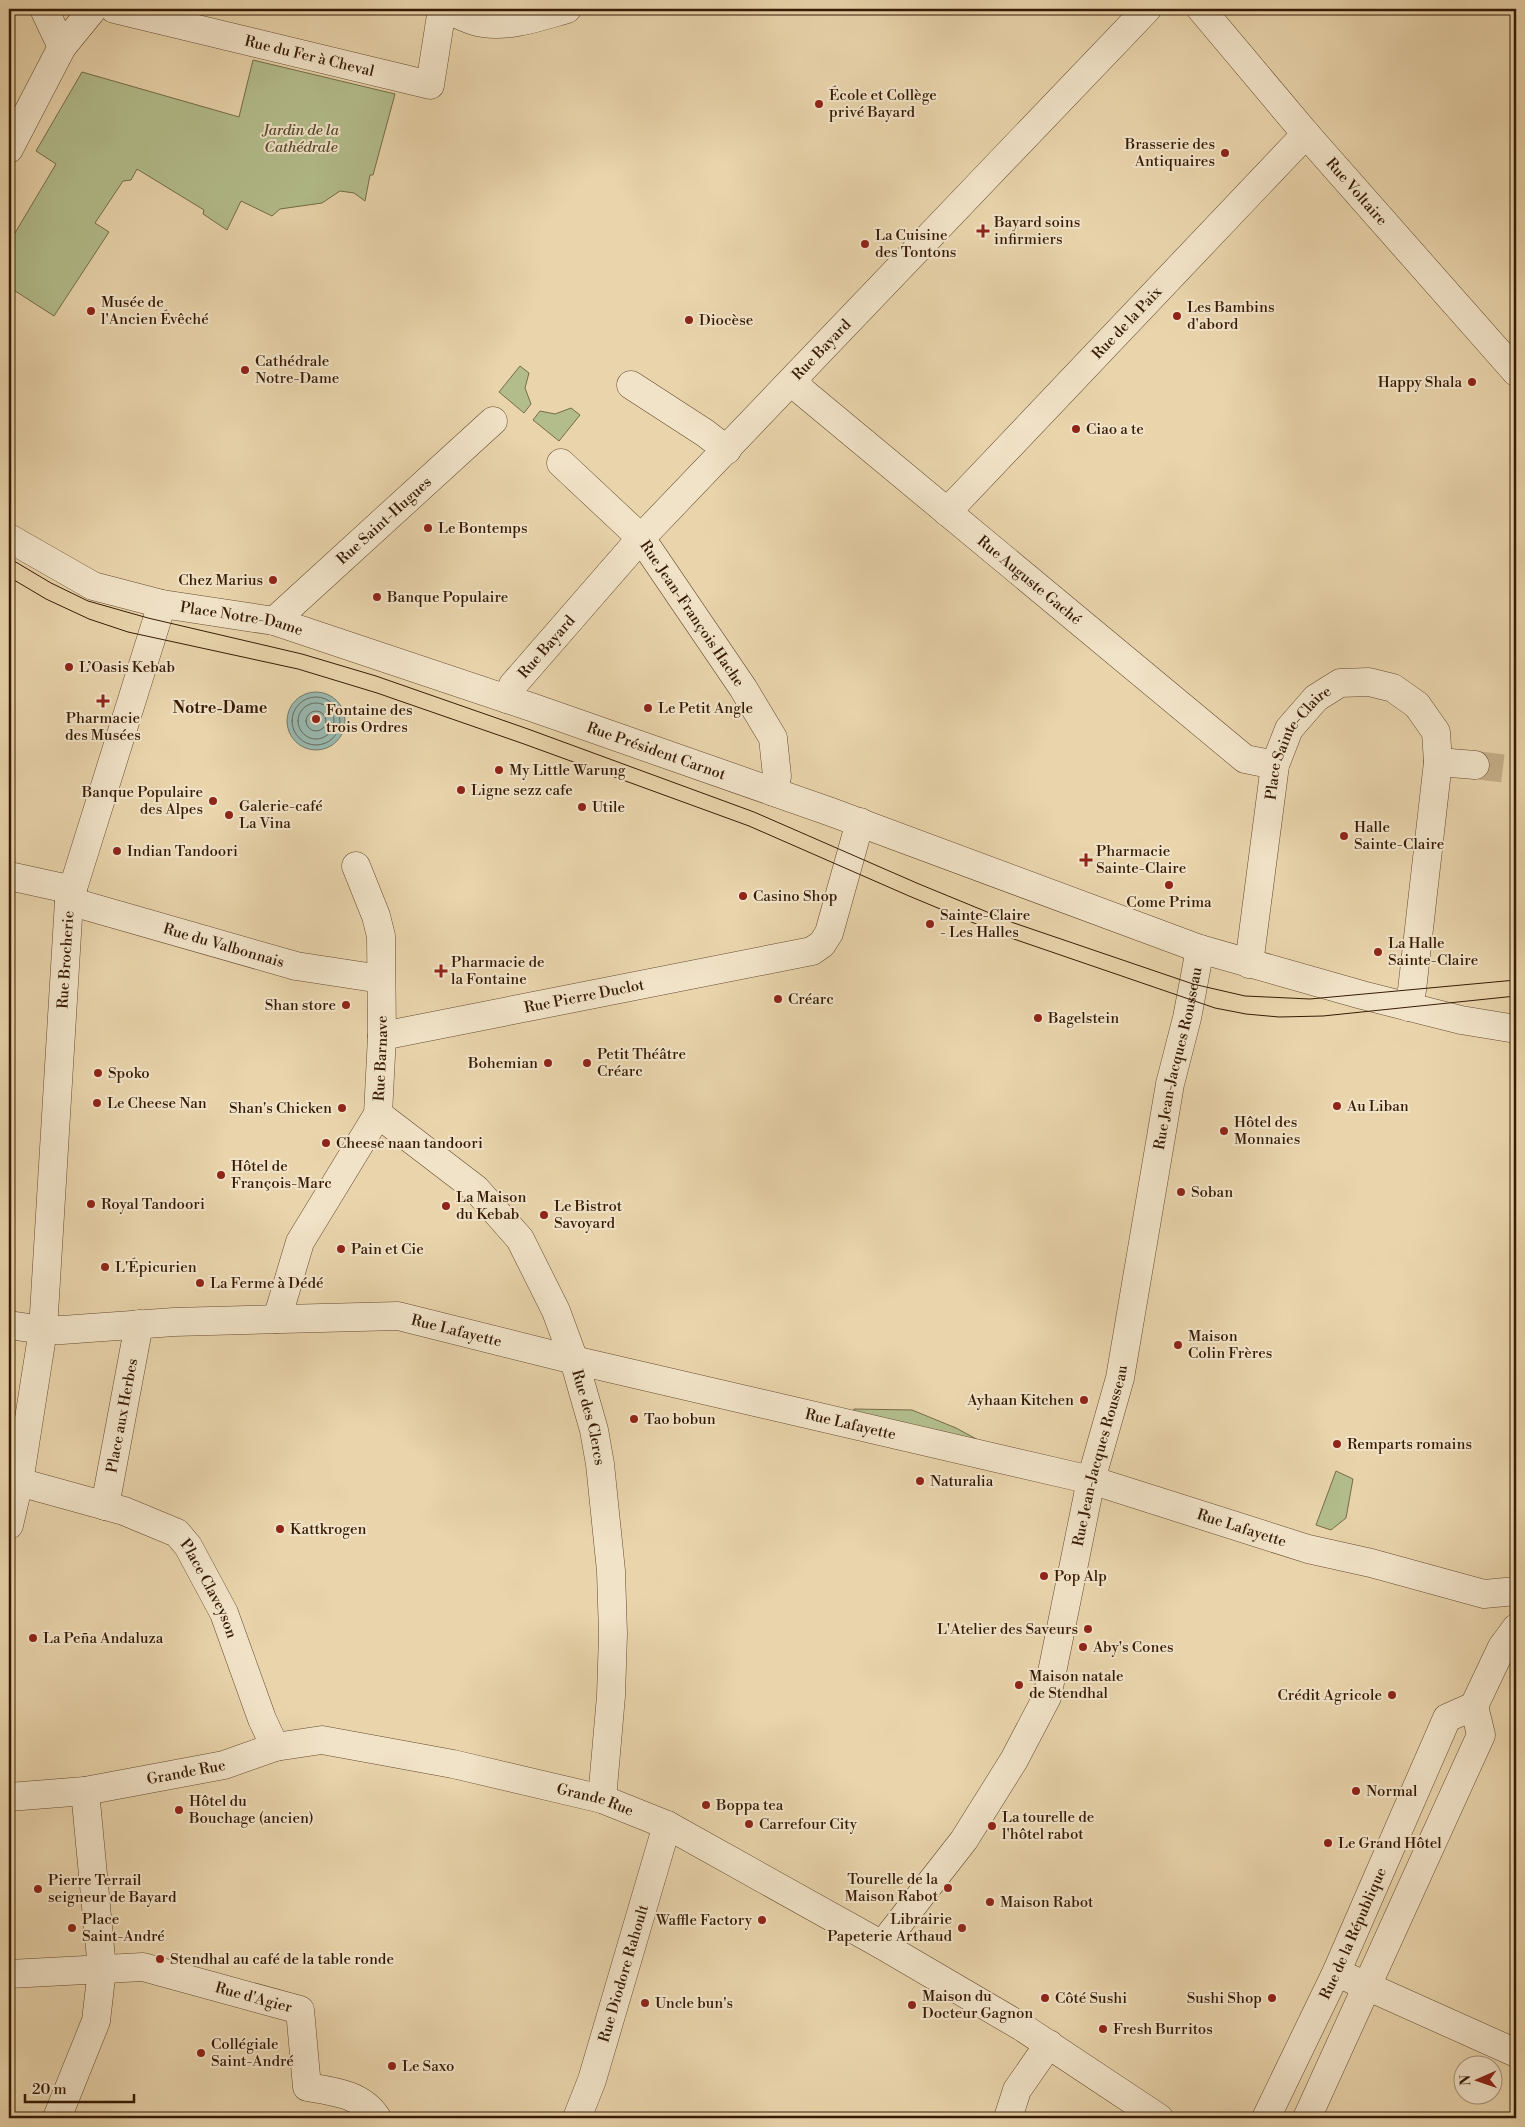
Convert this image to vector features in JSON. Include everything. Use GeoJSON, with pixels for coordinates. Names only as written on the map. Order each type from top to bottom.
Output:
{"type":"FeatureCollection","features":[{"type":"Feature","properties":{"kind":"street"},"geometry":{"type":"LineString","coordinates":[[44,9],[62,47]]}},
{"type":"Feature","properties":{"kind":"street"},"geometry":{"type":"LineString","coordinates":[[9,149],[62,47],[93,9]]}},
{"type":"Feature","properties":{"kind":"street","name":"Rue du Fer à Cheval"},"geometry":{"type":"LineString","coordinates":[[114,9],[430,85],[444,9]]}},
{"type":"Feature","properties":{"kind":"street"},"geometry":{"type":"LineString","coordinates":[[444,9],[476,21],[512,23],[530,20],[567,9]]}},
{"type":"Feature","properties":{"kind":"street","name":"Rue Bayard"},"geometry":{"type":"LineString","coordinates":[[507,699],[514,685],[641,538],[1147,9]]}},
{"type":"Feature","properties":{"kind":"street","name":"Rue Voltaire"},"geometry":{"type":"LineString","coordinates":[[1201,9],[1306,134],[1516,372]]}},
{"type":"Feature","properties":{"kind":"street","name":"Rue de la Paix"},"geometry":{"type":"LineString","coordinates":[[947,512],[1306,134]]}},
{"type":"Feature","properties":{"kind":"street","name":"Rue Auguste Gaché"},"geometry":{"type":"LineString","coordinates":[[793,380],[803,392],[1245,759],[1275,765]]}},
{"type":"Feature","properties":{"kind":"street"},"geometry":{"type":"LineString","coordinates":[[630,385],[705,433],[726,450]]}},
{"type":"Feature","properties":{"kind":"street","name":"Rue Saint-Hugues"},"geometry":{"type":"LineString","coordinates":[[274,621],[493,421]]}},
{"type":"Feature","properties":{"kind":"street","name":"Rue Jean-François Hache"},"geometry":{"type":"LineString","coordinates":[[561,463],[641,538],[743,688],[774,738],[777,776],[774,792]]}},
{"type":"Feature","properties":{"kind":"street","name":"Place Notre-Dame"},"geometry":{"type":"LineString","coordinates":[[9,538],[93,586],[162,604],[274,621],[480,690]]}},
{"type":"Feature","properties":{"kind":"street","name":"Rue Brocherie"},"geometry":{"type":"LineString","coordinates":[[42,1330],[71,896],[162,604]]}},
{"type":"Feature","properties":{"kind":"street","name":"Place Sainte-Claire"},"geometry":{"type":"LineString","coordinates":[[1249,964],[1275,765],[1289,729],[1316,698],[1340,684],[1369,682],[1393,688],[1417,705],[1436,732],[1438,762],[1412,990],[1408,1007]]}},
{"type":"Feature","properties":{"kind":"street","name":"Rue Président Carnot"},"geometry":{"type":"LineString","coordinates":[[480,690],[860,822]]}},
{"type":"Feature","properties":{"kind":"street"},"geometry":{"type":"LineString","coordinates":[[1438,762],[1475,765]]}},
{"type":"Feature","properties":{"kind":"street"},"geometry":{"type":"LineString","coordinates":[[860,822],[1200,949],[1408,1007],[1460,1020],[1516,1029]]}},
{"type":"Feature","properties":{"kind":"street","name":"Rue Pierre Duclot"},"geometry":{"type":"LineString","coordinates":[[382,1036],[812,951],[822,944],[829,933],[860,822]]}},
{"type":"Feature","properties":{"kind":"street","name":"Rue Barnave"},"geometry":{"type":"LineString","coordinates":[[277,1319],[300,1242],[378,1114],[382,1036],[381,936],[356,866]]}},
{"type":"Feature","properties":{"kind":"street","name":"Rue du Valbonnais"},"geometry":{"type":"LineString","coordinates":[[9,876],[296,966],[381,979]]}},
{"type":"Feature","properties":{"kind":"street","name":"Rue Jean-Jacques Rousseau"},"geometry":{"type":"LineString","coordinates":[[882,1945],[964,1840],[1014,1760],[1047,1697],[1091,1480],[1120,1378],[1170,1084],[1187,1018],[1200,949]]}},
{"type":"Feature","properties":{"kind":"street","name":"Rue des Clercs"},"geometry":{"type":"LineString","coordinates":[[378,1114],[476,1189],[520,1239],[556,1311],[574,1360],[594,1430],[600,1464],[611,1571],[613,1634],[611,1696],[602,1799]]}},
{"type":"Feature","properties":{"kind":"street","name":"Rue Lafayette"},"geometry":{"type":"LineString","coordinates":[[139,1324],[398,1316],[574,1360],[1091,1480],[1308,1549],[1371,1563],[1484,1594],[1516,1591]]}},
{"type":"Feature","properties":{"kind":"street"},"geometry":{"type":"LineString","coordinates":[[9,1325],[42,1330],[139,1324]]}},
{"type":"Feature","properties":{"kind":"street","name":"Place aux Herbes"},"geometry":{"type":"LineString","coordinates":[[105,1506],[139,1324]]}},
{"type":"Feature","properties":{"kind":"street"},"geometry":{"type":"LineString","coordinates":[[9,1525],[19,1482],[42,1330]]}},
{"type":"Feature","properties":{"kind":"street","name":"Place Claveyson"},"geometry":{"type":"LineString","coordinates":[[19,1482],[124,1511],[177,1532],[188,1546],[224,1613],[262,1719],[275,1747]]}},
{"type":"Feature","properties":{"kind":"street"},"geometry":{"type":"LineString","coordinates":[[1307,2118],[1481,1735],[1474,1706],[1502,1648],[1516,1628]]}},
{"type":"Feature","properties":{"kind":"street","name":"Rue de la République"},"geometry":{"type":"LineString","coordinates":[[1266,2118],[1336,1973],[1447,1718],[1474,1706]]}},
{"type":"Feature","properties":{"kind":"street","name":"Grande Rue"},"geometry":{"type":"LineString","coordinates":[[85,1791],[224,1765],[275,1747],[322,1740],[444,1762],[602,1799],[667,1825],[882,1945],[1022,2027],[1159,2118]]}},
{"type":"Feature","properties":{"kind":"street"},"geometry":{"type":"LineString","coordinates":[[9,1797],[85,1791],[102,1969],[96,2021],[57,2118]]}},
{"type":"Feature","properties":{"kind":"street","name":"Rue Diodore Rahoult"},"geometry":{"type":"LineString","coordinates":[[577,2118],[592,2080],[667,1825]]}},
{"type":"Feature","properties":{"kind":"street","name":"Rue d'Agier"},"geometry":{"type":"LineString","coordinates":[[102,1969],[143,1967],[300,2010],[307,2087],[345,2094],[371,2108],[377,2118]]}},
{"type":"Feature","properties":{"kind":"street"},"geometry":{"type":"LineString","coordinates":[[9,1974],[102,1969]]}},
{"type":"Feature","properties":{"kind":"street"},"geometry":{"type":"LineString","coordinates":[[1336,1973],[1516,2053]]}},
{"type":"Feature","properties":{"kind":"street"},"geometry":{"type":"LineString","coordinates":[[1008,2118],[1017,2090],[1049,2044]]}},
{"type":"Feature","properties":{"kind":"green space","name":"Jardin de la Cathédrale"},"geometry":{"type":"Polygon","coordinates":[[[253,60],[395,94],[373,175],[370,175],[365,201],[354,193],[340,191],[322,203],[280,209],[272,216],[241,201],[227,230],[203,214],[204,210],[137,169],[131,180],[123,181],[95,223],[109,232],[54,316],[9,287],[9,243],[56,164],[36,151],[82,72],[239,117],[253,60]]]}},
{"type":"Feature","properties":{"kind":"green space"},"geometry":{"type":"Polygon","coordinates":[[[520,366],[529,373],[525,388],[531,404],[524,413],[499,392],[520,366]]]}},
{"type":"Feature","properties":{"kind":"green space"},"geometry":{"type":"Polygon","coordinates":[[[571,408],[580,415],[559,441],[533,420],[540,411],[555,414],[571,408]]]}},
{"type":"Feature","properties":{"kind":"green space"},"geometry":{"type":"Polygon","coordinates":[[[854,1409],[912,1410],[956,1428],[995,1449],[849,1417],[854,1409]]]}},
{"type":"Feature","properties":{"kind":"green space"},"geometry":{"type":"Polygon","coordinates":[[[1336,1471],[1353,1479],[1346,1518],[1331,1530],[1316,1525],[1336,1471]]]}},
{"type":"Feature","properties":{"kind":"water","name":"Fontaine des trois Ordres"},"geometry":{"type":"Polygon","coordinates":[[[316,692],[327,694],[340,705],[345,721],[343,732],[332,745],[316,750],[305,748],[292,737],[287,721],[289,710],[300,697],[316,692]]]}},
{"type":"Feature","properties":{"kind":"tunnel"},"geometry":{"type":"LineString","coordinates":[[1475,765],[1516,770]]}},
{"type":"Feature","properties":{"kind":"tram line"},"geometry":{"type":"LineString","coordinates":[[9,558],[51,583],[88,601],[148,618],[302,654],[376,676],[528,729],[754,812],[1014,923],[1193,984],[1245,996],[1310,999],[1516,980]]}},
{"type":"Feature","properties":{"kind":"tram line"},"geometry":{"type":"LineString","coordinates":[[9,577],[46,599],[89,619],[128,632],[298,669],[377,693],[524,744],[749,826],[1005,936],[1215,1008],[1246,1014],[1279,1017],[1323,1016],[1516,996]]}},
{"type":"Feature","properties":{"kind":"place","name":"École et Collège privé Bayard"},"geometry":{"type":"Point","coordinates":[819,104]}},
{"type":"Feature","properties":{"kind":"place","name":"Brasserie des Antiquaires"},"geometry":{"type":"Point","coordinates":[1225,153]}},
{"type":"Feature","properties":{"kind":"place","name":"Bayard soins infirmiers"},"geometry":{"type":"Point","coordinates":[983,231]}},
{"type":"Feature","properties":{"kind":"place","name":"La Cuisine des Tontons"},"geometry":{"type":"Point","coordinates":[865,244]}},
{"type":"Feature","properties":{"kind":"place","name":"Musée de l'Ancien Évêché"},"geometry":{"type":"Point","coordinates":[91,311]}},
{"type":"Feature","properties":{"kind":"place","name":"Les Bambins d'abord"},"geometry":{"type":"Point","coordinates":[1177,316]}},
{"type":"Feature","properties":{"kind":"place","name":"Diocèse"},"geometry":{"type":"Point","coordinates":[689,320]}},
{"type":"Feature","properties":{"kind":"place","name":"Cathédrale Notre-Dame"},"geometry":{"type":"Point","coordinates":[245,370]}},
{"type":"Feature","properties":{"kind":"place","name":"Happy Shala"},"geometry":{"type":"Point","coordinates":[1472,382]}},
{"type":"Feature","properties":{"kind":"place","name":"Ciao a te"},"geometry":{"type":"Point","coordinates":[1076,429]}},
{"type":"Feature","properties":{"kind":"place","name":"Le Bontemps"},"geometry":{"type":"Point","coordinates":[428,528]}},
{"type":"Feature","properties":{"kind":"place","name":"Chez Marius"},"geometry":{"type":"Point","coordinates":[273,580]}},
{"type":"Feature","properties":{"kind":"place","name":"Banque Populaire"},"geometry":{"type":"Point","coordinates":[377,597]}},
{"type":"Feature","properties":{"kind":"place","name":"L’Oasis Kebab"},"geometry":{"type":"Point","coordinates":[69,667]}},
{"type":"Feature","properties":{"kind":"place","name":"Pharmacie des Musées"},"geometry":{"type":"Point","coordinates":[103,701]}},
{"type":"Feature","properties":{"kind":"place","name":"Le Petit Angle"},"geometry":{"type":"Point","coordinates":[648,708]}},
{"type":"Feature","properties":{"kind":"place","name":"Fontaine des trois Ordres"},"geometry":{"type":"Point","coordinates":[316,719]}},
{"type":"Feature","properties":{"kind":"place","name":"My Little Warung"},"geometry":{"type":"Point","coordinates":[499,770]}},
{"type":"Feature","properties":{"kind":"place","name":"Ligne sezz cafe"},"geometry":{"type":"Point","coordinates":[461,790]}},
{"type":"Feature","properties":{"kind":"place","name":"Banque Populaire des Alpes"},"geometry":{"type":"Point","coordinates":[213,801]}},
{"type":"Feature","properties":{"kind":"place","name":"Utile"},"geometry":{"type":"Point","coordinates":[582,807]}},
{"type":"Feature","properties":{"kind":"place","name":"Galerie-café La Vina"},"geometry":{"type":"Point","coordinates":[229,815]}},
{"type":"Feature","properties":{"kind":"place","name":"Halle Sainte-Claire"},"geometry":{"type":"Point","coordinates":[1344,836]}},
{"type":"Feature","properties":{"kind":"place","name":"Indian Tandoori"},"geometry":{"type":"Point","coordinates":[117,851]}},
{"type":"Feature","properties":{"kind":"place","name":"Pharmacie Sainte-Claire"},"geometry":{"type":"Point","coordinates":[1086,860]}},
{"type":"Feature","properties":{"kind":"place","name":"Come Prima"},"geometry":{"type":"Point","coordinates":[1169,885]}},
{"type":"Feature","properties":{"kind":"place","name":"Casino Shop"},"geometry":{"type":"Point","coordinates":[743,896]}},
{"type":"Feature","properties":{"kind":"place","name":"Sainte-Claire - Les Halles"},"geometry":{"type":"Point","coordinates":[930,924]}},
{"type":"Feature","properties":{"kind":"place","name":"La Halle Sainte-Claire"},"geometry":{"type":"Point","coordinates":[1378,952]}},
{"type":"Feature","properties":{"kind":"place","name":"Pharmacie de la Fontaine"},"geometry":{"type":"Point","coordinates":[441,971]}},
{"type":"Feature","properties":{"kind":"place","name":"Créarc"},"geometry":{"type":"Point","coordinates":[778,999]}},
{"type":"Feature","properties":{"kind":"place","name":"Shan store"},"geometry":{"type":"Point","coordinates":[346,1005]}},
{"type":"Feature","properties":{"kind":"place","name":"Bagelstein"},"geometry":{"type":"Point","coordinates":[1038,1018]}},
{"type":"Feature","properties":{"kind":"place","name":"Bohemian"},"geometry":{"type":"Point","coordinates":[548,1063]}},
{"type":"Feature","properties":{"kind":"place","name":"Petit Théâtre Créarc"},"geometry":{"type":"Point","coordinates":[587,1063]}},
{"type":"Feature","properties":{"kind":"place","name":"Spoko"},"geometry":{"type":"Point","coordinates":[98,1073]}},
{"type":"Feature","properties":{"kind":"place","name":"Le Cheese Nan"},"geometry":{"type":"Point","coordinates":[97,1103]}},
{"type":"Feature","properties":{"kind":"place","name":"Au Liban"},"geometry":{"type":"Point","coordinates":[1337,1106]}},
{"type":"Feature","properties":{"kind":"place","name":"Shan's Chicken"},"geometry":{"type":"Point","coordinates":[342,1108]}},
{"type":"Feature","properties":{"kind":"place","name":"Hôtel des Monnaies"},"geometry":{"type":"Point","coordinates":[1224,1131]}},
{"type":"Feature","properties":{"kind":"place","name":"Cheese naan tandoori"},"geometry":{"type":"Point","coordinates":[326,1143]}},
{"type":"Feature","properties":{"kind":"place","name":"Hôtel de François-Marc"},"geometry":{"type":"Point","coordinates":[221,1175]}},
{"type":"Feature","properties":{"kind":"place","name":"Soban"},"geometry":{"type":"Point","coordinates":[1181,1192]}},
{"type":"Feature","properties":{"kind":"place","name":"Royal Tandoori"},"geometry":{"type":"Point","coordinates":[91,1204]}},
{"type":"Feature","properties":{"kind":"place","name":"La Maison du Kebab"},"geometry":{"type":"Point","coordinates":[446,1206]}},
{"type":"Feature","properties":{"kind":"place","name":"Le Bistrot Savoyard"},"geometry":{"type":"Point","coordinates":[544,1215]}},
{"type":"Feature","properties":{"kind":"place","name":"Pain et Cie"},"geometry":{"type":"Point","coordinates":[341,1249]}},
{"type":"Feature","properties":{"kind":"place","name":"L'Épicurien"},"geometry":{"type":"Point","coordinates":[105,1267]}},
{"type":"Feature","properties":{"kind":"place","name":"La Ferme à Dédé"},"geometry":{"type":"Point","coordinates":[200,1283]}},
{"type":"Feature","properties":{"kind":"place","name":"Maison Colin Frères"},"geometry":{"type":"Point","coordinates":[1178,1345]}},
{"type":"Feature","properties":{"kind":"place","name":"Ayhaan Kitchen"},"geometry":{"type":"Point","coordinates":[1084,1400]}},
{"type":"Feature","properties":{"kind":"place","name":"Tao bobun"},"geometry":{"type":"Point","coordinates":[634,1419]}},
{"type":"Feature","properties":{"kind":"place","name":"Remparts romains"},"geometry":{"type":"Point","coordinates":[1337,1444]}},
{"type":"Feature","properties":{"kind":"place","name":"Naturalia"},"geometry":{"type":"Point","coordinates":[920,1481]}},
{"type":"Feature","properties":{"kind":"place","name":"Kattkrogen"},"geometry":{"type":"Point","coordinates":[280,1529]}},
{"type":"Feature","properties":{"kind":"place","name":"Pop Alp"},"geometry":{"type":"Point","coordinates":[1044,1576]}},
{"type":"Feature","properties":{"kind":"place","name":"L'Atelier des Saveurs"},"geometry":{"type":"Point","coordinates":[1088,1629]}},
{"type":"Feature","properties":{"kind":"place","name":"La Peña Andaluza"},"geometry":{"type":"Point","coordinates":[33,1638]}},
{"type":"Feature","properties":{"kind":"place","name":"Aby's Cones"},"geometry":{"type":"Point","coordinates":[1083,1647]}},
{"type":"Feature","properties":{"kind":"place","name":"Maison natale de Stendhal"},"geometry":{"type":"Point","coordinates":[1019,1685]}},
{"type":"Feature","properties":{"kind":"place","name":"Crédit Agricole"},"geometry":{"type":"Point","coordinates":[1392,1695]}},
{"type":"Feature","properties":{"kind":"place","name":"Normal"},"geometry":{"type":"Point","coordinates":[1356,1791]}},
{"type":"Feature","properties":{"kind":"place","name":"Boppa tea"},"geometry":{"type":"Point","coordinates":[706,1805]}},
{"type":"Feature","properties":{"kind":"place","name":"Hôtel du Bouchage (ancien)"},"geometry":{"type":"Point","coordinates":[179,1810]}},
{"type":"Feature","properties":{"kind":"place","name":"Carrefour City"},"geometry":{"type":"Point","coordinates":[749,1824]}},
{"type":"Feature","properties":{"kind":"place","name":"La tourelle de l'hôtel rabot"},"geometry":{"type":"Point","coordinates":[992,1826]}},
{"type":"Feature","properties":{"kind":"place","name":"Le Grand Hôtel"},"geometry":{"type":"Point","coordinates":[1328,1843]}},
{"type":"Feature","properties":{"kind":"place","name":"Tourelle de la Maison Rabot"},"geometry":{"type":"Point","coordinates":[948,1888]}},
{"type":"Feature","properties":{"kind":"place","name":"Pierre Terrail seigneur de Bayard"},"geometry":{"type":"Point","coordinates":[38,1889]}},
{"type":"Feature","properties":{"kind":"place","name":"Maison Rabot"},"geometry":{"type":"Point","coordinates":[990,1902]}},
{"type":"Feature","properties":{"kind":"place","name":"Waffle Factory"},"geometry":{"type":"Point","coordinates":[762,1920]}},
{"type":"Feature","properties":{"kind":"place","name":"Place Saint-André"},"geometry":{"type":"Point","coordinates":[72,1928]}},
{"type":"Feature","properties":{"kind":"place","name":"Librairie Papeterie Arthaud"},"geometry":{"type":"Point","coordinates":[962,1928]}},
{"type":"Feature","properties":{"kind":"place","name":"Stendhal au café de la table ronde"},"geometry":{"type":"Point","coordinates":[160,1959]}},
{"type":"Feature","properties":{"kind":"place","name":"Côté Sushi"},"geometry":{"type":"Point","coordinates":[1045,1998]}},
{"type":"Feature","properties":{"kind":"place","name":"Sushi Shop"},"geometry":{"type":"Point","coordinates":[1272,1998]}},
{"type":"Feature","properties":{"kind":"place","name":"Uncle bun's"},"geometry":{"type":"Point","coordinates":[645,2003]}},
{"type":"Feature","properties":{"kind":"place","name":"Maison du Docteur Gagnon"},"geometry":{"type":"Point","coordinates":[912,2005]}},
{"type":"Feature","properties":{"kind":"place","name":"Fresh Burritos"},"geometry":{"type":"Point","coordinates":[1103,2029]}},
{"type":"Feature","properties":{"kind":"place","name":"Collégiale Saint-André"},"geometry":{"type":"Point","coordinates":[201,2053]}},
{"type":"Feature","properties":{"kind":"place","name":"Le Saxo"},"geometry":{"type":"Point","coordinates":[392,2066]}},
{"type":"Feature","properties":{"kind":"district","name":"Notre-Dame"},"geometry":{"type":"Point","coordinates":[220,707]}}]}
